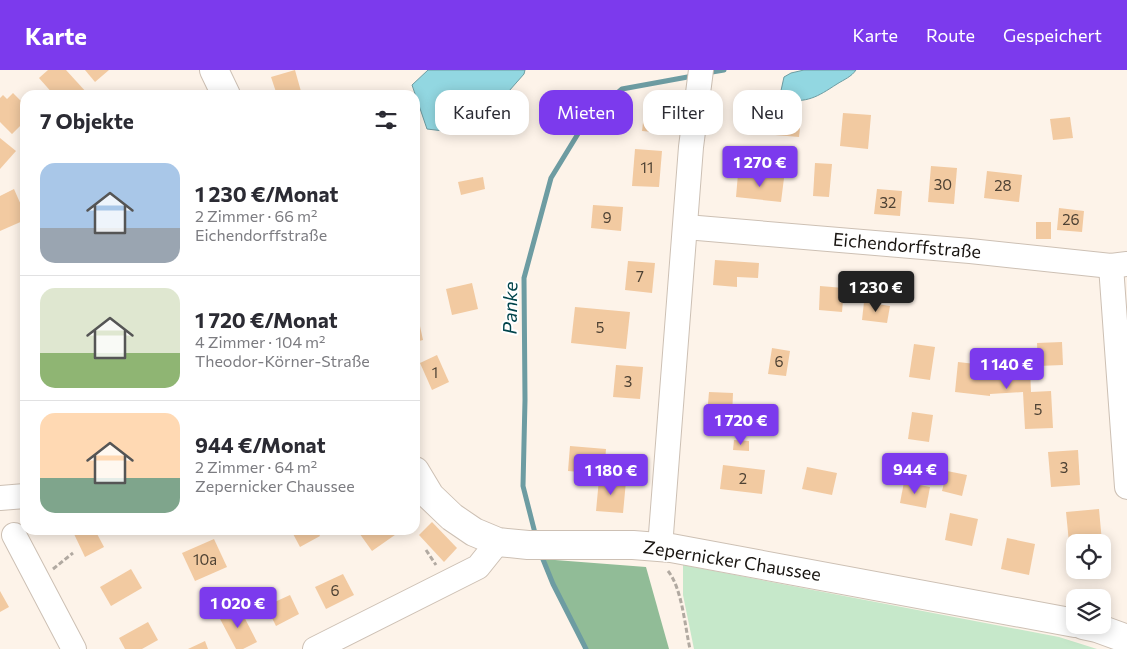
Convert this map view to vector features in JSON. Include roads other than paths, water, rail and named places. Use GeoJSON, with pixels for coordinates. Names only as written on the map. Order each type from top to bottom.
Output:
{"type":"FeatureCollection","features":[{"type":"Feature","properties":{"kind":"main road"},"geometry":{"type":"LineString","coordinates":[[214,70],[224,90]]}},
{"type":"Feature","properties":{"kind":"main road","name":"Zepernicker Chaussee"},"geometry":{"type":"LineString","coordinates":[[420,479],[430,496],[452,517],[474,532],[498,542],[540,545],[589,544],[662,556],[735,559],[1066,621]]}},
{"type":"Feature","properties":{"kind":"main road"},"geometry":{"type":"LineString","coordinates":[[1111,631],[1126,635]]}},
{"type":"Feature","properties":{"kind":"street"},"geometry":{"type":"LineString","coordinates":[[662,556],[691,147],[700,80]]}},
{"type":"Feature","properties":{"kind":"street","name":"Eichendorffstraße"},"geometry":{"type":"LineString","coordinates":[[686,227],[1119,265]]}},
{"type":"Feature","properties":{"kind":"street"},"geometry":{"type":"LineString","coordinates":[[1119,265],[1127,487]]}},
{"type":"Feature","properties":{"kind":"street"},"geometry":{"type":"LineString","coordinates":[[0,498],[20,496]]}},
{"type":"Feature","properties":{"kind":"street"},"geometry":{"type":"LineString","coordinates":[[14,535],[74,649]]}},
{"type":"Feature","properties":{"kind":"street"},"geometry":{"type":"LineString","coordinates":[[315,649],[478,567],[498,542]]}},
{"type":"Feature","properties":{"kind":"water"},"geometry":{"type":"Polygon","coordinates":[[[428,70],[525,70],[524,74],[510,90],[435,90],[435,130],[427,129],[420,108],[420,90],[414,90],[412,85],[428,70]]]}},
{"type":"Feature","properties":{"kind":"water"},"geometry":{"type":"Polygon","coordinates":[[[804,70],[856,70],[848,78],[824,92],[802,101],[802,90],[781,90],[784,77],[804,70]]]}},
{"type":"Feature","properties":{"kind":"waterway","name":"Panke"},"geometry":{"type":"LineString","coordinates":[[706,73],[724,70]]}},
{"type":"Feature","properties":{"kind":"waterway","name":"Panke"},"geometry":{"type":"LineString","coordinates":[[536,537],[523,486],[525,400],[524,278],[551,178],[587,119],[622,89],[693,76]]}},
{"type":"Feature","properties":{"kind":"waterway","name":"Panke"},"geometry":{"type":"LineString","coordinates":[[540,552],[553,584],[586,649]]}}]}
